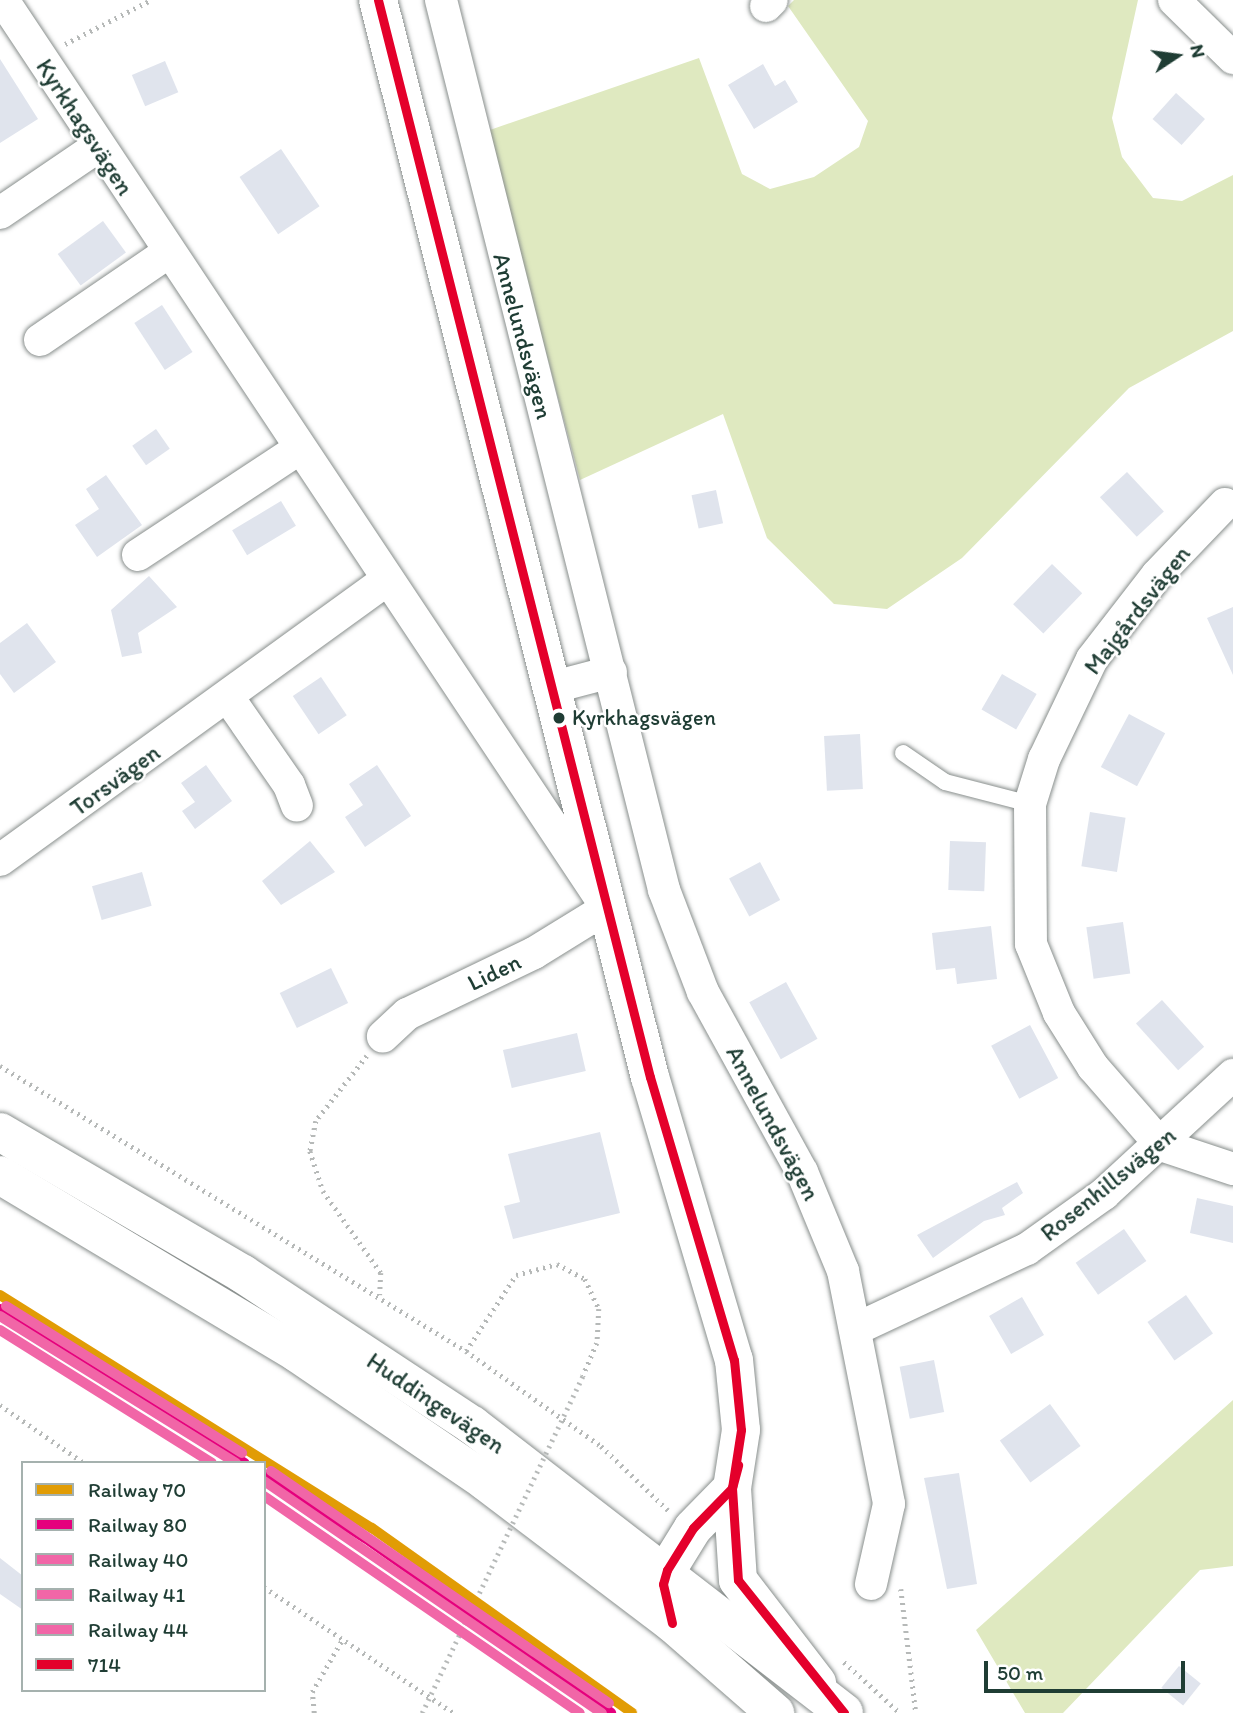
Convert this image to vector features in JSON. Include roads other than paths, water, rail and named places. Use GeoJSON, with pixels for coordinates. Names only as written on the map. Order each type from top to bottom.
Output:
{"type":"FeatureCollection","features":[{"type":"Feature","properties":{"kind":"main road"},"geometry":{"type":"LineString","coordinates":[[377,0],[607,908],[734,1360],[741,1430],[732,1488],[738,1580],[840,1709]]}},
{"type":"Feature","properties":{"kind":"main road","name":"Huddingevägen"},"geometry":{"type":"LineString","coordinates":[[0,1132],[300,1311],[472,1425],[667,1570],[840,1709]]}},
{"type":"Feature","properties":{"kind":"main road","name":"Huddingevägen"},"geometry":{"type":"LineString","coordinates":[[0,1175],[297,1353],[485,1481],[672,1623],[775,1713]]}},
{"type":"Feature","properties":{"kind":"main road"},"geometry":{"type":"LineString","coordinates":[[672,1623],[663,1584],[667,1570],[693,1528],[732,1488]]}},
{"type":"Feature","properties":{"kind":"street","name":"Kyrkhagsvägen"},"geometry":{"type":"LineString","coordinates":[[3,0],[384,582],[607,908]]}},
{"type":"Feature","properties":{"kind":"street","name":"Annelundsvägen"},"geometry":{"type":"LineString","coordinates":[[441,0],[664,890],[703,992],[825,1222],[856,1329],[889,1504],[871,1584]]}},
{"type":"Feature","properties":{"kind":"street"},"geometry":{"type":"LineString","coordinates":[[1174,0],[1233,58]]}},
{"type":"Feature","properties":{"kind":"street"},"geometry":{"type":"LineString","coordinates":[[0,213],[97,147]]}},
{"type":"Feature","properties":{"kind":"street"},"geometry":{"type":"LineString","coordinates":[[40,340],[169,253]]}},
{"type":"Feature","properties":{"kind":"street"},"geometry":{"type":"LineString","coordinates":[[138,555],[299,449]]}},
{"type":"Feature","properties":{"kind":"street","name":"Majgårdsvägen"},"geometry":{"type":"LineString","coordinates":[[1161,1145],[1093,1067],[1059,1013],[1031,944],[1030,804],[1044,758],[1093,659],[1157,575],[1225,504]]}},
{"type":"Feature","properties":{"kind":"street","name":"Torsvägen"},"geometry":{"type":"LineString","coordinates":[[0,860],[384,582]]}},
{"type":"Feature","properties":{"kind":"street"},"geometry":{"type":"LineString","coordinates":[[550,688],[611,672]]}},
{"type":"Feature","properties":{"kind":"street"},"geometry":{"type":"LineString","coordinates":[[228,697],[289,785],[297,806]]}},
{"type":"Feature","properties":{"kind":"street","name":"Liden"},"geometry":{"type":"LineString","coordinates":[[383,1036],[407,1014],[534,953],[607,908]]}},
{"type":"Feature","properties":{"kind":"street","name":"Rosenhillsvägen"},"geometry":{"type":"LineString","coordinates":[[856,1329],[1027,1249],[1161,1145],[1233,1075]]}},
{"type":"Feature","properties":{"kind":"street"},"geometry":{"type":"LineString","coordinates":[[1161,1145],[1233,1169]]}},
{"type":"Feature","properties":{"kind":"lane"},"geometry":{"type":"LineString","coordinates":[[903,754],[945,782],[1030,804]]}},
{"type":"Feature","properties":{"kind":"rail line","name":"70"},"geometry":{"type":"LineString","coordinates":[[0,1295],[265,1461]]}},
{"type":"Feature","properties":{"kind":"rail line","name":"44"},"geometry":{"type":"LineString","coordinates":[[6,1306],[242,1453]]}},
{"type":"Feature","properties":{"kind":"rail line","name":"80"},"geometry":{"type":"LineString","coordinates":[[0,1309],[242,1461]]}},
{"type":"Feature","properties":{"kind":"rail line","name":"40"},"geometry":{"type":"LineString","coordinates":[[0,1316],[233,1461]]}},
{"type":"Feature","properties":{"kind":"rail line","name":"41"},"geometry":{"type":"LineString","coordinates":[[0,1330],[209,1461]]}},
{"type":"Feature","properties":{"kind":"rail line","name":"70"},"geometry":{"type":"LineString","coordinates":[[266,1462],[372,1528],[632,1713]]}},
{"type":"Feature","properties":{"kind":"rail line","name":"44"},"geometry":{"type":"LineString","coordinates":[[271,1471],[609,1703]]}},
{"type":"Feature","properties":{"kind":"rail line","name":"80"},"geometry":{"type":"LineString","coordinates":[[266,1476],[365,1538],[611,1713]]}},
{"type":"Feature","properties":{"kind":"rail line","name":"40"},"geometry":{"type":"LineString","coordinates":[[266,1482],[602,1713]]}},
{"type":"Feature","properties":{"kind":"rail line","name":"41"},"geometry":{"type":"LineString","coordinates":[[266,1497],[580,1713]]}},
{"type":"Feature","properties":{"kind":"place","name":"Kyrkhagsvägen"},"geometry":{"type":"Point","coordinates":[559,718]}}]}
